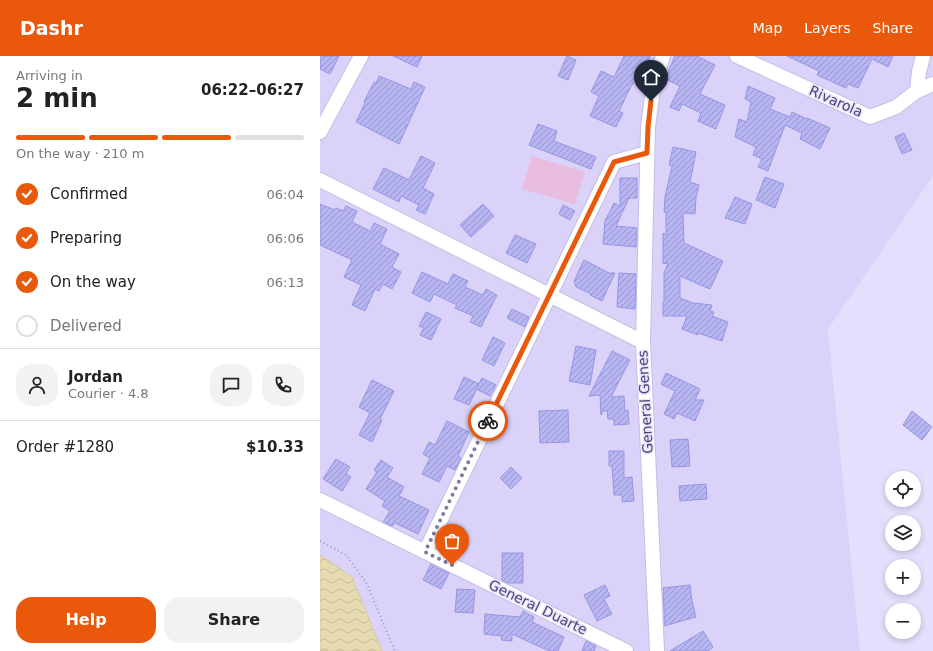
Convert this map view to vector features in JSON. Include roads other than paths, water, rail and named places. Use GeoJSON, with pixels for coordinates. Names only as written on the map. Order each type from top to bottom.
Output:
{"type":"FeatureCollection","features":[{"type":"Feature","properties":{"kind":"street"},"geometry":{"type":"LineString","coordinates":[[320,132],[361,56]]}},
{"type":"Feature","properties":{"kind":"street","name":"General Genes"},"geometry":{"type":"LineString","coordinates":[[657,651],[643,342],[648,127],[652,88],[663,56]]}},
{"type":"Feature","properties":{"kind":"street","name":"Rivarola"},"geometry":{"type":"LineString","coordinates":[[737,56],[870,117],[896,107],[917,91],[933,84]]}},
{"type":"Feature","properties":{"kind":"street"},"geometry":{"type":"LineString","coordinates":[[917,91],[919,72],[923,56]]}},
{"type":"Feature","properties":{"kind":"street"},"geometry":{"type":"LineString","coordinates":[[425,552],[614,162],[647,153]]}},
{"type":"Feature","properties":{"kind":"street"},"geometry":{"type":"LineString","coordinates":[[320,180],[643,342]]}},
{"type":"Feature","properties":{"kind":"street","name":"General Duarte"},"geometry":{"type":"LineString","coordinates":[[320,500],[626,651]]}},
{"type":"Feature","properties":{"kind":"water"},"geometry":{"type":"Polygon","coordinates":[[[320,555],[352,577],[382,651],[320,651],[320,555]]]}}]}
